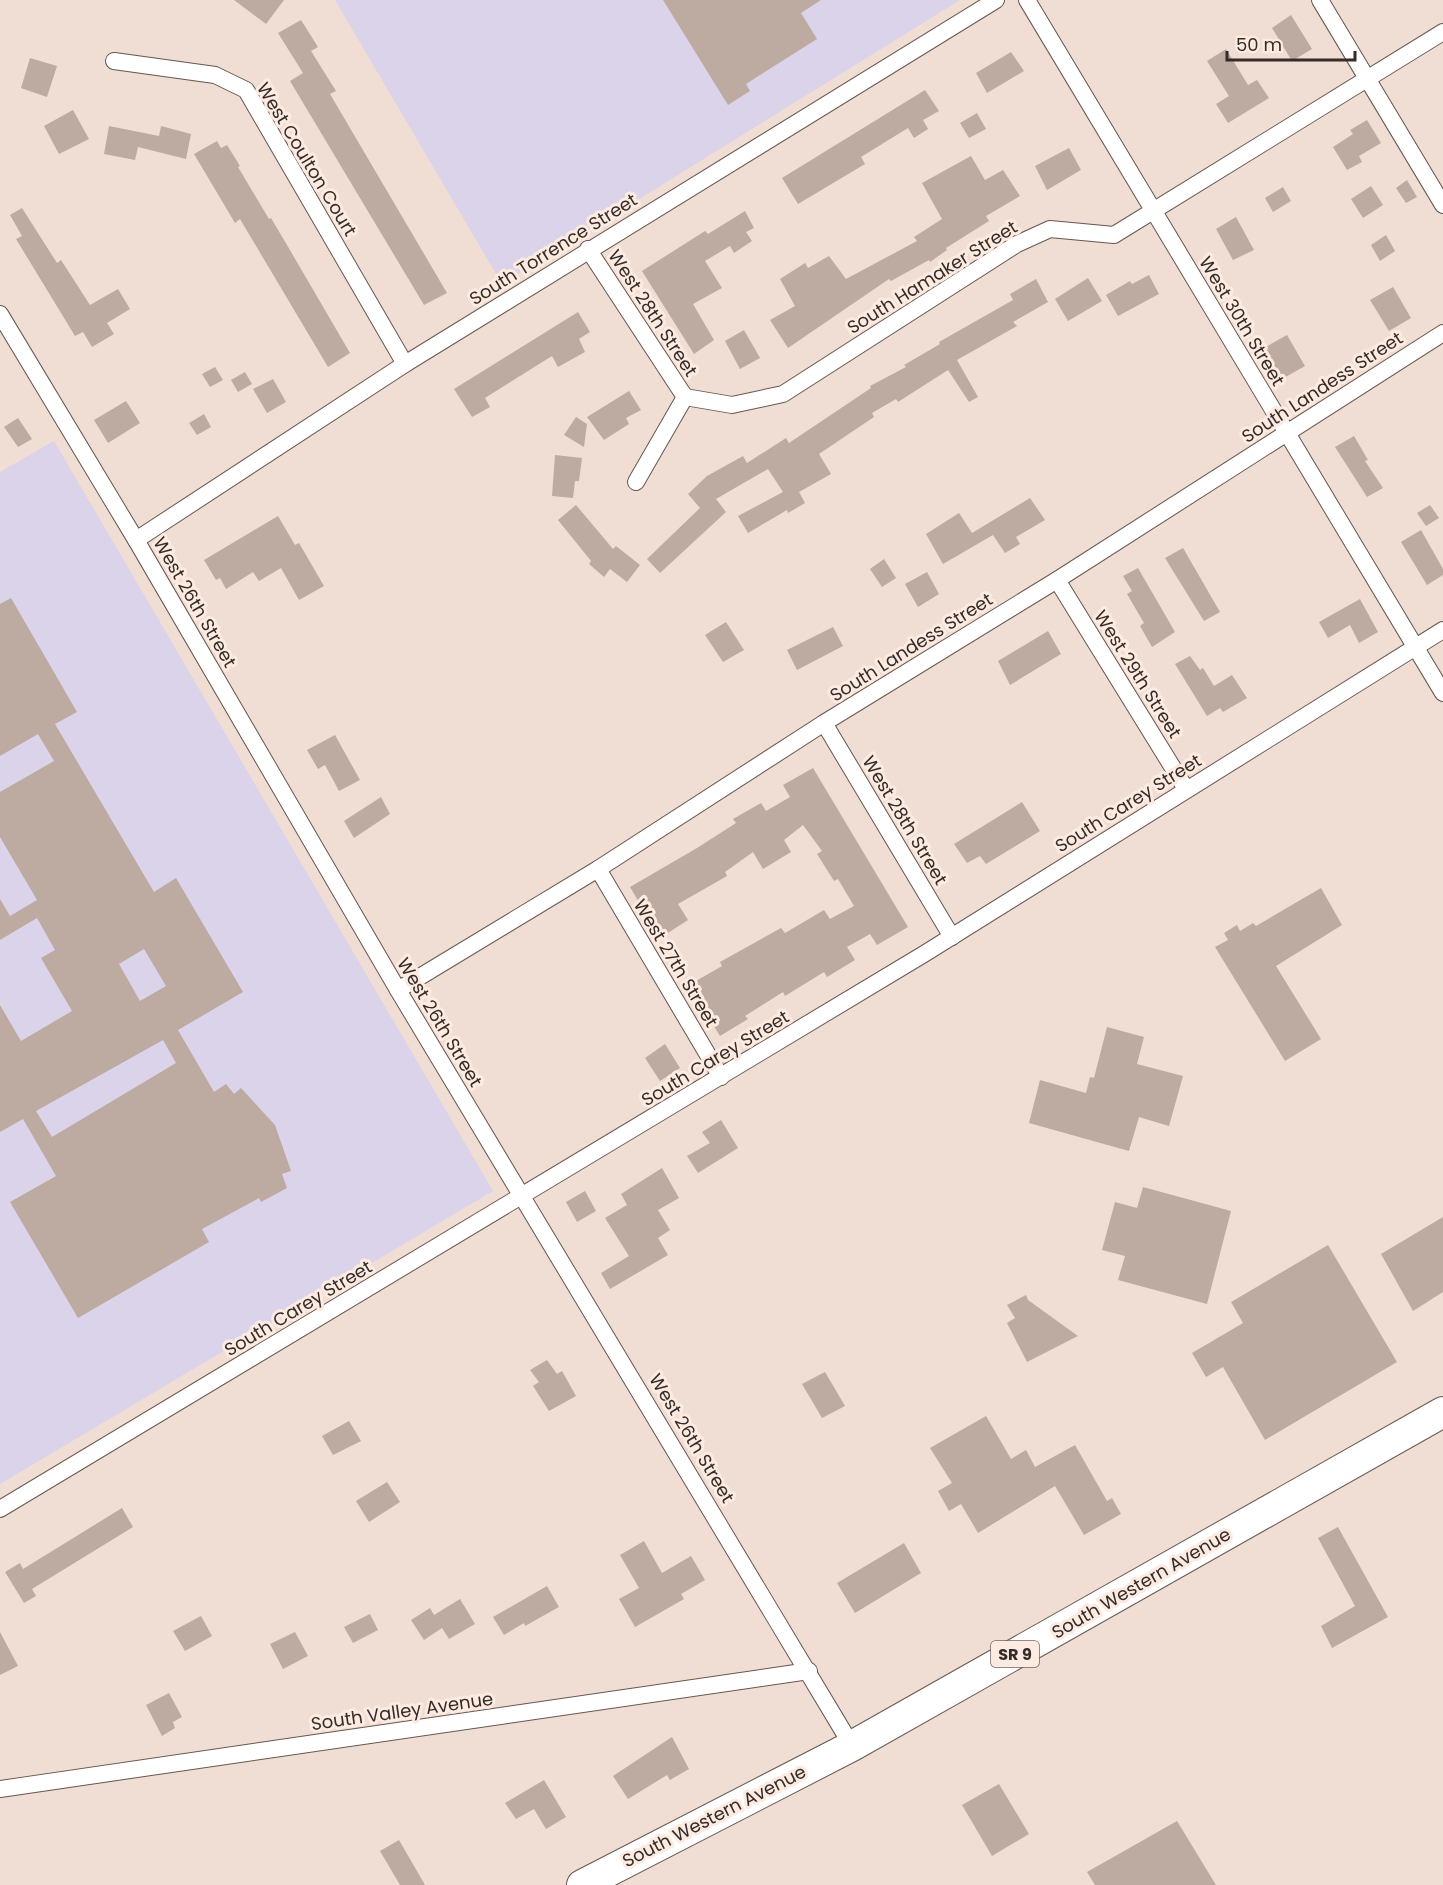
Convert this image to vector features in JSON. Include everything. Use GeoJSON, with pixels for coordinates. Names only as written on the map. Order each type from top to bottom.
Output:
{"type":"FeatureCollection","features":[{"type":"Feature","properties":{"kind":"highway","name":"South Western Avenue"},"geometry":{"type":"LineString","coordinates":[[594,1882],[852,1746],[1442,1414]]}},
{"type":"Feature","properties":{"kind":"street","name":"South Torrence Street"},"geometry":{"type":"LineString","coordinates":[[136,540],[405,364],[588,249],[996,0]]}},
{"type":"Feature","properties":{"kind":"street","name":"West 30th Street"},"geometry":{"type":"LineString","coordinates":[[1027,0],[1443,693]]}},
{"type":"Feature","properties":{"kind":"street"},"geometry":{"type":"LineString","coordinates":[[1320,0],[1443,205]]}},
{"type":"Feature","properties":{"kind":"street","name":"South Hamaker Street"},"geometry":{"type":"LineString","coordinates":[[685,397],[732,405],[783,394],[1017,244],[1050,229],[1114,236],[1443,32]]}},
{"type":"Feature","properties":{"kind":"street","name":"West Coulton Court"},"geometry":{"type":"LineString","coordinates":[[114,61],[215,75],[246,90],[405,364]]}},
{"type":"Feature","properties":{"kind":"street","name":"West 28th Street"},"geometry":{"type":"LineString","coordinates":[[588,249],[685,397]]}},
{"type":"Feature","properties":{"kind":"street","name":"West 26th Street"},"geometry":{"type":"LineString","coordinates":[[0,316],[136,540],[398,990],[524,1195],[852,1746]]}},
{"type":"Feature","properties":{"kind":"street","name":"South Landess Street"},"geometry":{"type":"LineString","coordinates":[[398,990],[598,869],[824,723],[1057,580],[1443,333]]}},
{"type":"Feature","properties":{"kind":"street"},"geometry":{"type":"LineString","coordinates":[[636,482],[685,397]]}},
{"type":"Feature","properties":{"kind":"street","name":"West 29th Street"},"geometry":{"type":"LineString","coordinates":[[1057,580],[1186,789]]}},
{"type":"Feature","properties":{"kind":"street","name":"South Carey Street"},"geometry":{"type":"LineString","coordinates":[[0,1509],[951,937],[1443,630]]}},
{"type":"Feature","properties":{"kind":"street","name":"West 28th Street"},"geometry":{"type":"LineString","coordinates":[[824,723],[951,937]]}},
{"type":"Feature","properties":{"kind":"street","name":"West 27th Street"},"geometry":{"type":"LineString","coordinates":[[598,869],[721,1077]]}},
{"type":"Feature","properties":{"kind":"street","name":"South Valley Avenue"},"geometry":{"type":"LineString","coordinates":[[0,1790],[809,1671]]}},
{"type":"Feature","properties":{"kind":"shaded area"},"geometry":{"type":"Polygon","coordinates":[[[335,0],[960,0],[502,284],[335,0]]]}},
{"type":"Feature","properties":{"kind":"shaded area"},"geometry":{"type":"Polygon","coordinates":[[[54,441],[493,1191],[0,1484],[0,472],[54,441]]]}},
{"type":"Feature","properties":{"kind":"building"},"geometry":{"type":"Polygon","coordinates":[[[234,0],[284,0],[266,24],[234,0]]]}},
{"type":"Feature","properties":{"kind":"building"},"geometry":{"type":"Polygon","coordinates":[[[663,0],[821,0],[801,13],[817,39],[746,84],[750,91],[728,105],[663,0]]]}},
{"type":"Feature","properties":{"kind":"building"},"geometry":{"type":"Polygon","coordinates":[[[1291,15],[1312,49],[1292,61],[1272,28],[1291,15]]]}},
{"type":"Feature","properties":{"kind":"building"},"geometry":{"type":"Polygon","coordinates":[[[301,20],[318,47],[311,51],[336,91],[330,94],[447,293],[424,305],[290,81],[303,73],[278,33],[301,20]]]}},
{"type":"Feature","properties":{"kind":"building"},"geometry":{"type":"Polygon","coordinates":[[[1226,49],[1248,85],[1257,80],[1269,98],[1228,123],[1216,104],[1229,96],[1207,61],[1226,49]]]}},
{"type":"Feature","properties":{"kind":"building"},"geometry":{"type":"Polygon","coordinates":[[[1011,52],[1024,71],[987,93],[976,73],[1011,52]]]}},
{"type":"Feature","properties":{"kind":"building"},"geometry":{"type":"Polygon","coordinates":[[[30,58],[57,66],[47,97],[21,88],[30,58]]]}},
{"type":"Feature","properties":{"kind":"building"},"geometry":{"type":"Polygon","coordinates":[[[925,90],[939,111],[923,120],[928,129],[914,138],[908,128],[861,157],[865,164],[798,204],[782,178],[925,90]]]}},
{"type":"Feature","properties":{"kind":"building"},"geometry":{"type":"Polygon","coordinates":[[[73,110],[89,139],[59,154],[44,126],[73,110]]]}},
{"type":"Feature","properties":{"kind":"building"},"geometry":{"type":"Polygon","coordinates":[[[977,113],[986,129],[969,138],[960,123],[977,113]]]}},
{"type":"Feature","properties":{"kind":"building"},"geometry":{"type":"Polygon","coordinates":[[[1367,120],[1381,143],[1359,156],[1362,162],[1347,170],[1333,147],[1353,134],[1350,130],[1367,120]]]}},
{"type":"Feature","properties":{"kind":"building"},"geometry":{"type":"Polygon","coordinates":[[[109,126],[159,136],[161,126],[191,134],[186,159],[138,147],[135,160],[104,154],[109,126]]]}},
{"type":"Feature","properties":{"kind":"building"},"geometry":{"type":"Polygon","coordinates":[[[217,141],[221,148],[227,145],[350,353],[328,367],[240,219],[235,223],[194,154],[217,141]]]}},
{"type":"Feature","properties":{"kind":"building"},"geometry":{"type":"Polygon","coordinates":[[[1069,148],[1081,170],[1047,190],[1035,166],[1069,148]]]}},
{"type":"Feature","properties":{"kind":"building"},"geometry":{"type":"Polygon","coordinates":[[[971,156],[985,180],[1003,170],[1020,196],[986,216],[989,221],[946,248],[947,250],[930,262],[929,260],[891,281],[889,279],[788,348],[770,320],[795,306],[780,279],[805,263],[808,268],[829,256],[846,279],[917,241],[914,237],[942,219],[922,183],[971,156]]]}},
{"type":"Feature","properties":{"kind":"building"},"geometry":{"type":"Polygon","coordinates":[[[1407,180],[1417,197],[1406,203],[1396,188],[1407,180]]]}},
{"type":"Feature","properties":{"kind":"building"},"geometry":{"type":"Polygon","coordinates":[[[1371,186],[1383,205],[1363,218],[1351,199],[1371,186]]]}},
{"type":"Feature","properties":{"kind":"building"},"geometry":{"type":"Polygon","coordinates":[[[1283,187],[1291,201],[1273,212],[1265,198],[1283,187]]]}},
{"type":"Feature","properties":{"kind":"building"},"geometry":{"type":"Polygon","coordinates":[[[22,208],[57,263],[61,260],[90,305],[118,289],[130,309],[107,323],[114,334],[92,347],[83,332],[75,336],[16,239],[22,236],[10,215],[22,208]]]}},
{"type":"Feature","properties":{"kind":"building"},"geometry":{"type":"Polygon","coordinates":[[[745,211],[754,228],[746,232],[752,241],[734,253],[730,246],[705,261],[722,288],[693,304],[714,340],[694,354],[642,271],[705,231],[708,234],[745,211]]]}},
{"type":"Feature","properties":{"kind":"building"},"geometry":{"type":"Polygon","coordinates":[[[1236,217],[1254,250],[1233,260],[1216,229],[1236,217]]]}},
{"type":"Feature","properties":{"kind":"building"},"geometry":{"type":"Polygon","coordinates":[[[1386,235],[1395,251],[1380,261],[1371,245],[1386,235]]]}},
{"type":"Feature","properties":{"kind":"building"},"geometry":{"type":"Polygon","coordinates":[[[1149,275],[1159,294],[1118,316],[1106,295],[1130,281],[1132,284],[1149,275]]]}},
{"type":"Feature","properties":{"kind":"building"},"geometry":{"type":"Polygon","coordinates":[[[1088,278],[1102,301],[1068,321],[1055,299],[1088,278]]]}},
{"type":"Feature","properties":{"kind":"building"},"geometry":{"type":"Polygon","coordinates":[[[1036,279],[1048,302],[1013,322],[1017,326],[957,360],[978,397],[969,402],[948,370],[898,402],[896,399],[872,413],[874,417],[819,454],[831,474],[799,492],[805,503],[788,513],[787,510],[748,533],[738,516],[783,492],[768,469],[716,499],[726,512],[660,573],[647,559],[700,508],[688,494],[707,476],[743,456],[747,463],[786,438],[789,443],[871,388],[870,386],[906,367],[904,365],[940,344],[939,342],[1013,300],[1010,294],[1036,279]]]}},
{"type":"Feature","properties":{"kind":"building"},"geometry":{"type":"Polygon","coordinates":[[[1393,287],[1411,318],[1389,331],[1370,300],[1393,287]]]}},
{"type":"Feature","properties":{"kind":"building"},"geometry":{"type":"Polygon","coordinates":[[[578,312],[590,332],[579,339],[585,352],[558,367],[552,356],[485,398],[490,407],[472,417],[454,389],[578,312]]]}},
{"type":"Feature","properties":{"kind":"building"},"geometry":{"type":"Polygon","coordinates":[[[744,330],[760,358],[740,369],[725,341],[744,330]]]}},
{"type":"Feature","properties":{"kind":"building"},"geometry":{"type":"Polygon","coordinates":[[[1287,335],[1305,366],[1282,379],[1277,371],[1273,374],[1266,361],[1269,358],[1264,348],[1287,335]]]}},
{"type":"Feature","properties":{"kind":"building"},"geometry":{"type":"Polygon","coordinates":[[[215,367],[223,380],[210,387],[202,374],[215,367]]]}},
{"type":"Feature","properties":{"kind":"building"},"geometry":{"type":"Polygon","coordinates":[[[245,372],[252,384],[238,392],[231,380],[245,372]]]}},
{"type":"Feature","properties":{"kind":"building"},"geometry":{"type":"Polygon","coordinates":[[[273,379],[286,402],[267,413],[253,389],[273,379]]]}},
{"type":"Feature","properties":{"kind":"building"},"geometry":{"type":"Polygon","coordinates":[[[629,391],[641,410],[626,418],[629,424],[604,440],[587,417],[629,391]]]}},
{"type":"Feature","properties":{"kind":"building"},"geometry":{"type":"Polygon","coordinates":[[[126,401],[140,423],[108,443],[94,420],[126,401]]]}},
{"type":"Feature","properties":{"kind":"building"},"geometry":{"type":"Polygon","coordinates":[[[204,414],[211,427],[197,435],[189,423],[204,414]]]}},
{"type":"Feature","properties":{"kind":"building"},"geometry":{"type":"Polygon","coordinates":[[[576,417],[587,424],[584,447],[564,435],[576,417]]]}},
{"type":"Feature","properties":{"kind":"building"},"geometry":{"type":"Polygon","coordinates":[[[18,418],[32,439],[18,447],[4,427],[18,418]]]}},
{"type":"Feature","properties":{"kind":"building"},"geometry":{"type":"Polygon","coordinates":[[[1354,436],[1368,460],[1365,461],[1383,488],[1367,497],[1335,447],[1354,436]]]}},
{"type":"Feature","properties":{"kind":"building"},"geometry":{"type":"Polygon","coordinates":[[[555,455],[582,458],[579,481],[575,481],[573,498],[552,496],[555,455]]]}},
{"type":"Feature","properties":{"kind":"building"},"geometry":{"type":"Polygon","coordinates":[[[1030,498],[1045,520],[1016,537],[1020,544],[1005,553],[993,535],[943,564],[926,534],[959,513],[972,533],[1030,498]]]}},
{"type":"Feature","properties":{"kind":"building"},"geometry":{"type":"Polygon","coordinates":[[[576,505],[613,549],[616,546],[640,565],[627,582],[610,569],[604,577],[589,564],[591,561],[558,520],[576,505]]]}},
{"type":"Feature","properties":{"kind":"building"},"geometry":{"type":"Polygon","coordinates":[[[1430,505],[1439,518],[1426,526],[1417,513],[1430,505]]]}},
{"type":"Feature","properties":{"kind":"building"},"geometry":{"type":"Polygon","coordinates":[[[278,516],[295,545],[299,543],[324,586],[299,600],[281,568],[259,581],[253,572],[226,589],[220,578],[216,580],[204,560],[278,516]]]}},
{"type":"Feature","properties":{"kind":"building"},"geometry":{"type":"Polygon","coordinates":[[[1421,530],[1443,569],[1443,575],[1427,585],[1401,542],[1421,530]]]}},
{"type":"Feature","properties":{"kind":"building"},"geometry":{"type":"Polygon","coordinates":[[[1183,548],[1220,612],[1204,621],[1165,558],[1183,548]]]}},
{"type":"Feature","properties":{"kind":"building"},"geometry":{"type":"Polygon","coordinates":[[[884,559],[896,578],[882,587],[870,569],[884,559]]]}},
{"type":"Feature","properties":{"kind":"building"},"geometry":{"type":"Polygon","coordinates":[[[1138,568],[1175,632],[1152,647],[1140,626],[1144,623],[1127,594],[1132,591],[1123,576],[1138,568]]]}},
{"type":"Feature","properties":{"kind":"building"},"geometry":{"type":"Polygon","coordinates":[[[927,572],[939,594],[918,607],[905,584],[927,572]]]}},
{"type":"Feature","properties":{"kind":"building"},"geometry":{"type":"Polygon","coordinates":[[[11,598],[77,712],[55,724],[154,892],[176,878],[243,992],[178,1030],[214,1092],[226,1084],[234,1094],[241,1088],[275,1125],[291,1171],[282,1174],[287,1188],[261,1202],[259,1198],[202,1229],[209,1242],[78,1318],[10,1202],[56,1176],[23,1119],[0,1132],[0,1005],[21,1041],[72,1011],[41,958],[55,950],[37,918],[0,940],[0,899],[10,916],[37,900],[0,837],[0,792],[54,761],[38,734],[0,756],[0,604],[11,598]],[[144,949],[119,964],[140,1001],[166,986],[144,949]],[[163,1040],[36,1111],[52,1137],[176,1063],[163,1040]]]}},
{"type":"Feature","properties":{"kind":"building"},"geometry":{"type":"Polygon","coordinates":[[[1360,599],[1378,632],[1359,643],[1350,625],[1328,638],[1319,622],[1360,599]]]}},
{"type":"Feature","properties":{"kind":"building"},"geometry":{"type":"Polygon","coordinates":[[[726,622],[744,650],[723,662],[705,635],[726,622]]]}},
{"type":"Feature","properties":{"kind":"building"},"geometry":{"type":"Polygon","coordinates":[[[833,627],[843,646],[797,670],[787,650],[833,627]]]}},
{"type":"Feature","properties":{"kind":"building"},"geometry":{"type":"Polygon","coordinates":[[[1048,631],[1061,654],[1010,685],[998,661],[1048,631]]]}},
{"type":"Feature","properties":{"kind":"building"},"geometry":{"type":"Polygon","coordinates":[[[1190,656],[1200,670],[1203,668],[1214,686],[1232,675],[1247,698],[1223,712],[1220,708],[1207,716],[1175,664],[1190,656]]]}},
{"type":"Feature","properties":{"kind":"building"},"geometry":{"type":"Polygon","coordinates":[[[335,735],[360,780],[339,791],[325,765],[318,769],[307,750],[335,735]]]}},
{"type":"Feature","properties":{"kind":"building"},"geometry":{"type":"Polygon","coordinates":[[[813,768],[908,927],[877,945],[870,934],[847,947],[855,960],[827,977],[824,972],[785,996],[783,992],[745,1016],[748,1019],[720,1036],[689,985],[722,966],[720,962],[781,928],[785,933],[824,910],[830,919],[854,906],[838,879],[834,881],[817,854],[822,851],[803,825],[784,840],[791,852],[763,869],[753,852],[725,872],[727,876],[678,904],[688,920],[660,938],[630,887],[736,823],[733,819],[761,803],[766,811],[790,797],[783,785],[813,768]]]}},
{"type":"Feature","properties":{"kind":"building"},"geometry":{"type":"Polygon","coordinates":[[[381,797],[390,814],[354,838],[344,821],[381,797]]]}},
{"type":"Feature","properties":{"kind":"building"},"geometry":{"type":"Polygon","coordinates":[[[1022,802],[1040,831],[986,864],[980,856],[967,863],[954,844],[1022,802]]]}},
{"type":"Feature","properties":{"kind":"building"},"geometry":{"type":"Polygon","coordinates":[[[1321,888],[1342,925],[1276,966],[1321,1039],[1285,1061],[1215,947],[1228,940],[1224,933],[1237,925],[1240,931],[1253,923],[1256,926],[1321,888]]]}},
{"type":"Feature","properties":{"kind":"building"},"geometry":{"type":"Polygon","coordinates":[[[1107,1027],[1144,1037],[1137,1064],[1183,1076],[1169,1126],[1139,1117],[1129,1151],[1029,1123],[1040,1080],[1086,1093],[1090,1077],[1094,1078],[1107,1027]]]}},
{"type":"Feature","properties":{"kind":"building"},"geometry":{"type":"Polygon","coordinates":[[[665,1044],[680,1068],[660,1081],[645,1058],[665,1044]]]}},
{"type":"Feature","properties":{"kind":"building"},"geometry":{"type":"Polygon","coordinates":[[[721,1120],[738,1148],[698,1173],[687,1156],[710,1143],[702,1132],[721,1120]]]}},
{"type":"Feature","properties":{"kind":"building"},"geometry":{"type":"Polygon","coordinates":[[[662,1168],[679,1198],[658,1210],[670,1230],[658,1238],[668,1255],[610,1289],[601,1273],[629,1256],[605,1218],[627,1205],[621,1194],[662,1168]]]}},
{"type":"Feature","properties":{"kind":"building"},"geometry":{"type":"Polygon","coordinates":[[[1143,1187],[1231,1211],[1207,1304],[1118,1280],[1125,1256],[1102,1250],[1115,1202],[1137,1208],[1143,1187]]]}},
{"type":"Feature","properties":{"kind":"building"},"geometry":{"type":"Polygon","coordinates":[[[585,1191],[596,1211],[577,1222],[566,1202],[585,1191]]]}},
{"type":"Feature","properties":{"kind":"building"},"geometry":{"type":"Polygon","coordinates":[[[1443,1217],[1443,1292],[1413,1311],[1381,1254],[1443,1217]]]}},
{"type":"Feature","properties":{"kind":"building"},"geometry":{"type":"Polygon","coordinates":[[[1328,1245],[1397,1362],[1265,1440],[1223,1367],[1206,1377],[1192,1353],[1243,1323],[1231,1302],[1328,1245]]]}},
{"type":"Feature","properties":{"kind":"building"},"geometry":{"type":"Polygon","coordinates":[[[1026,1295],[1028,1300],[1078,1336],[1027,1362],[1007,1323],[1015,1318],[1007,1305],[1026,1295]]]}},
{"type":"Feature","properties":{"kind":"building"},"geometry":{"type":"Polygon","coordinates":[[[547,1360],[557,1374],[562,1371],[576,1396],[549,1411],[533,1386],[539,1382],[530,1370],[547,1360]]]}},
{"type":"Feature","properties":{"kind":"building"},"geometry":{"type":"Polygon","coordinates":[[[825,1372],[845,1406],[822,1418],[802,1384],[825,1372]]]}},
{"type":"Feature","properties":{"kind":"building"},"geometry":{"type":"Polygon","coordinates":[[[986,1416],[1011,1459],[1026,1450],[1035,1467],[1075,1445],[1107,1501],[1112,1498],[1121,1514],[1084,1535],[1055,1486],[978,1533],[961,1504],[949,1511],[938,1491],[952,1483],[930,1448],[986,1416]]]}},
{"type":"Feature","properties":{"kind":"building"},"geometry":{"type":"Polygon","coordinates":[[[349,1421],[361,1441],[333,1455],[322,1436],[349,1421]]]}},
{"type":"Feature","properties":{"kind":"building"},"geometry":{"type":"Polygon","coordinates":[[[387,1482],[400,1502],[369,1522],[356,1501],[387,1482]]]}},
{"type":"Feature","properties":{"kind":"building"},"geometry":{"type":"Polygon","coordinates":[[[122,1508],[133,1527],[32,1589],[36,1596],[24,1603],[5,1572],[20,1563],[23,1569],[122,1508]]]}},
{"type":"Feature","properties":{"kind":"building"},"geometry":{"type":"Polygon","coordinates":[[[1338,1527],[1388,1617],[1332,1648],[1321,1626],[1355,1606],[1318,1538],[1338,1527]]]}},
{"type":"Feature","properties":{"kind":"building"},"geometry":{"type":"Polygon","coordinates":[[[644,1541],[662,1573],[691,1556],[705,1580],[681,1594],[684,1599],[635,1627],[619,1599],[639,1588],[620,1555],[644,1541]]]}},
{"type":"Feature","properties":{"kind":"building"},"geometry":{"type":"Polygon","coordinates":[[[904,1543],[921,1573],[855,1613],[837,1583],[904,1543]]]}},
{"type":"Feature","properties":{"kind":"building"},"geometry":{"type":"Polygon","coordinates":[[[547,1586],[559,1607],[504,1635],[493,1617],[547,1586]]]}},
{"type":"Feature","properties":{"kind":"building"},"geometry":{"type":"Polygon","coordinates":[[[460,1599],[475,1624],[449,1639],[442,1628],[424,1640],[411,1620],[430,1608],[434,1615],[460,1599]]]}},
{"type":"Feature","properties":{"kind":"building"},"geometry":{"type":"Polygon","coordinates":[[[370,1614],[378,1630],[353,1643],[344,1627],[370,1614]]]}},
{"type":"Feature","properties":{"kind":"building"},"geometry":{"type":"Polygon","coordinates":[[[201,1616],[212,1636],[185,1651],[173,1631],[201,1616]]]}},
{"type":"Feature","properties":{"kind":"building"},"geometry":{"type":"Polygon","coordinates":[[[0,1632],[18,1666],[0,1675],[0,1632]]]}},
{"type":"Feature","properties":{"kind":"building"},"geometry":{"type":"Polygon","coordinates":[[[295,1632],[308,1656],[283,1669],[270,1644],[295,1632]]]}},
{"type":"Feature","properties":{"kind":"building"},"geometry":{"type":"Polygon","coordinates":[[[169,1693],[182,1717],[173,1722],[175,1728],[162,1736],[146,1705],[169,1693]]]}},
{"type":"Feature","properties":{"kind":"building"},"geometry":{"type":"Polygon","coordinates":[[[672,1737],[689,1769],[670,1780],[667,1775],[628,1799],[613,1776],[672,1737]]]}},
{"type":"Feature","properties":{"kind":"building"},"geometry":{"type":"Polygon","coordinates":[[[544,1780],[566,1817],[546,1829],[534,1809],[516,1819],[505,1803],[544,1780]]]}},
{"type":"Feature","properties":{"kind":"building"},"geometry":{"type":"Polygon","coordinates":[[[999,1784],[1029,1834],[992,1856],[962,1805],[999,1784]]]}},
{"type":"Feature","properties":{"kind":"building"},"geometry":{"type":"Polygon","coordinates":[[[1177,1821],[1216,1885],[1095,1885],[1087,1872],[1177,1821]]]}},
{"type":"Feature","properties":{"kind":"building"},"geometry":{"type":"Polygon","coordinates":[[[399,1840],[425,1885],[400,1885],[380,1851],[399,1840]]]}}]}
